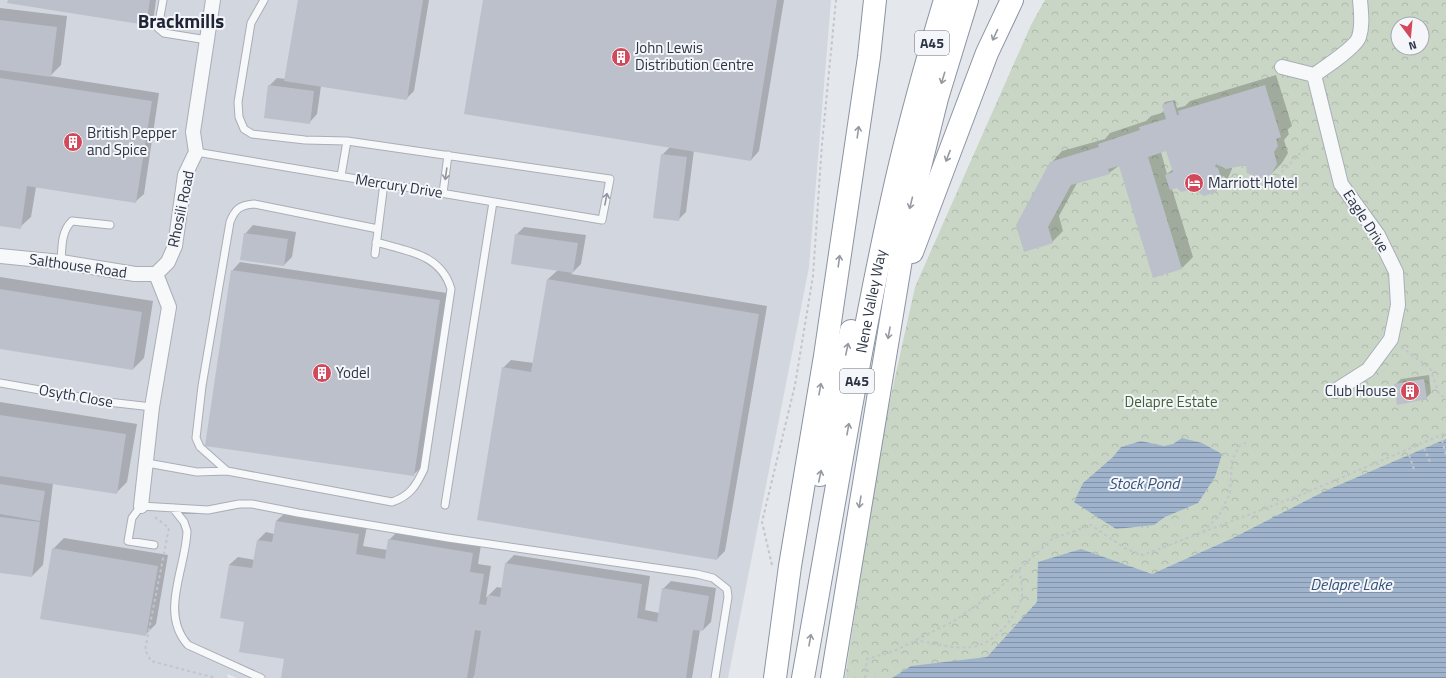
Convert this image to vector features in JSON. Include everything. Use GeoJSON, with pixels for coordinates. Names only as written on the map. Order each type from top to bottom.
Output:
{"type":"FeatureCollection","features":[{"type":"Feature","properties":{"kind":"highway"},"geometry":{"type":"LineString","coordinates":[[775,678],[790,566],[826,348],[869,57],[874,0]]}},
{"type":"Feature","properties":{"kind":"highway","name":"Nene Valley Way"},"geometry":{"type":"LineString","coordinates":[[803,678],[875,280],[896,181],[944,0]]}},
{"type":"Feature","properties":{"kind":"highway","name":"Nene Valley Way"},"geometry":{"type":"LineString","coordinates":[[832,678],[909,211],[937,98],[967,0]]}},
{"type":"Feature","properties":{"kind":"highway"},"geometry":{"type":"LineString","coordinates":[[896,294],[987,53],[1012,0]]}},
{"type":"Feature","properties":{"kind":"highway"},"geometry":{"type":"LineString","coordinates":[[775,678],[874,221],[889,163],[920,87]]}},
{"type":"Feature","properties":{"kind":"street","name":"Rhosili Road"},"geometry":{"type":"LineString","coordinates":[[156,274],[168,262],[175,246],[185,175],[196,152],[193,132],[213,0]]}},
{"type":"Feature","properties":{"kind":"street"},"geometry":{"type":"LineString","coordinates":[[1282,67],[1314,75],[1342,54],[1359,39],[1362,17],[1360,0]]}},
{"type":"Feature","properties":{"kind":"street","name":"Eagle Drive"},"geometry":{"type":"LineString","coordinates":[[1314,75],[1341,184],[1378,235],[1396,272],[1398,305],[1391,339],[1368,370],[1335,391]]}},
{"type":"Feature","properties":{"kind":"street","name":"Salthouse Road"},"geometry":{"type":"LineString","coordinates":[[0,256],[61,262],[135,274],[156,274]]}},
{"type":"Feature","properties":{"kind":"street"},"geometry":{"type":"LineString","coordinates":[[141,506],[147,463],[152,407],[169,307],[156,274]]}},
{"type":"Feature","properties":{"kind":"lane"},"geometry":{"type":"LineString","coordinates":[[163,0],[158,28],[164,33],[207,40]]}},
{"type":"Feature","properties":{"kind":"lane"},"geometry":{"type":"LineString","coordinates":[[264,0],[251,23],[238,102],[239,117],[244,129],[252,134],[305,140],[347,140],[448,155],[443,193]]}},
{"type":"Feature","properties":{"kind":"lane"},"geometry":{"type":"LineString","coordinates":[[341,176],[347,140]]}},
{"type":"Feature","properties":{"kind":"lane","name":"Mercury Drive"},"geometry":{"type":"LineString","coordinates":[[196,152],[602,220],[610,179],[448,155]]}},
{"type":"Feature","properties":{"kind":"lane"},"geometry":{"type":"LineString","coordinates":[[375,254],[384,183]]}},
{"type":"Feature","properties":{"kind":"lane"},"geometry":{"type":"LineString","coordinates":[[445,505],[493,202]]}},
{"type":"Feature","properties":{"kind":"lane"},"geometry":{"type":"LineString","coordinates":[[227,471],[200,447],[196,438],[202,386],[230,222],[234,210],[242,205],[254,204],[378,229]]}},
{"type":"Feature","properties":{"kind":"lane"},"geometry":{"type":"LineString","coordinates":[[61,262],[64,236],[67,226],[72,221],[110,225]]}},
{"type":"Feature","properties":{"kind":"lane"},"geometry":{"type":"LineString","coordinates":[[147,463],[197,472],[227,471],[392,502],[411,492],[417,484],[424,469],[451,289],[447,277],[432,260],[376,242]]}},
{"type":"Feature","properties":{"kind":"lane","name":"Osyth Close"},"geometry":{"type":"LineString","coordinates":[[0,383],[108,402],[152,407]]}},
{"type":"Feature","properties":{"kind":"lane"},"geometry":{"type":"LineString","coordinates":[[154,545],[128,541],[132,518],[141,506],[208,510],[239,504],[252,504],[343,521],[697,574],[713,578],[727,589],[728,597],[715,678]]}},
{"type":"Feature","properties":{"kind":"lane"},"geometry":{"type":"LineString","coordinates":[[173,508],[184,522],[187,531],[173,613],[181,638],[188,645],[261,678]]}},
{"type":"Feature","properties":{"kind":"path"},"geometry":{"type":"LineString","coordinates":[[773,566],[762,522],[795,385],[813,276],[822,144],[836,0]]}},
{"type":"Feature","properties":{"kind":"path"},"geometry":{"type":"LineString","coordinates":[[1226,185],[1238,189],[1276,178],[1308,145]]}},
{"type":"Feature","properties":{"kind":"path"},"geometry":{"type":"LineString","coordinates":[[1391,339],[1430,368],[1439,394],[1446,400]]}},
{"type":"Feature","properties":{"kind":"path"},"geometry":{"type":"LineString","coordinates":[[865,678],[867,659],[894,650],[916,640],[954,621],[982,603],[1052,539],[1091,525],[1126,549],[1143,555],[1201,534],[1325,485],[1446,433]]}},
{"type":"Feature","properties":{"kind":"path"},"geometry":{"type":"LineString","coordinates":[[1442,440],[1446,455]]}},
{"type":"Feature","properties":{"kind":"path"},"geometry":{"type":"LineString","coordinates":[[1201,534],[1219,516],[1230,493],[1232,460],[1240,445],[1248,442]]}},
{"type":"Feature","properties":{"kind":"path"},"geometry":{"type":"LineString","coordinates":[[1424,448],[1431,464]]}},
{"type":"Feature","properties":{"kind":"path"},"geometry":{"type":"LineString","coordinates":[[1409,455],[1415,472]]}},
{"type":"Feature","properties":{"kind":"path"},"geometry":{"type":"LineString","coordinates":[[141,506],[168,528],[145,650],[151,661],[216,678]]}},
{"type":"Feature","properties":{"kind":"path"},"geometry":{"type":"LineString","coordinates":[[916,640],[958,646],[976,646],[990,640],[1010,620],[1022,599],[1019,570]]}},
{"type":"Feature","properties":{"kind":"shaded area"},"geometry":{"type":"Polygon","coordinates":[[[0,0],[831,0],[809,267],[728,678],[237,678],[227,674],[228,678],[0,678],[0,0]]]}},
{"type":"Feature","properties":{"kind":"green space","name":"Delapre Estate"},"geometry":{"type":"Polygon","coordinates":[[[1045,0],[1446,0],[1446,678],[845,678],[883,432],[915,287],[1031,25],[1045,0]]]}},
{"type":"Feature","properties":{"kind":"water","name":"Stock Pond"},"geometry":{"type":"Polygon","coordinates":[[[1182,438],[1202,443],[1222,454],[1215,477],[1198,503],[1165,517],[1154,525],[1116,529],[1074,502],[1083,483],[1113,457],[1121,447],[1141,441],[1164,446],[1173,444],[1182,438]]]}},
{"type":"Feature","properties":{"kind":"water","name":"Delapre Lake"},"geometry":{"type":"Polygon","coordinates":[[[1446,439],[1446,678],[892,678],[911,666],[987,657],[1037,602],[1038,562],[1081,549],[1152,574],[1233,538],[1325,491],[1446,439]]]}},
{"type":"Feature","properties":{"kind":"building"},"geometry":{"type":"Polygon","coordinates":[[[8,0],[150,0],[146,25],[7,3],[8,0]]]}},
{"type":"Feature","properties":{"kind":"building"},"geometry":{"type":"Polygon","coordinates":[[[298,0],[423,0],[407,100],[284,81],[298,0]]]}},
{"type":"Feature","properties":{"kind":"building","name":"John Lewis Distribution Centre"},"geometry":{"type":"Polygon","coordinates":[[[483,0],[777,0],[751,161],[464,114],[483,0]]]}},
{"type":"Feature","properties":{"kind":"building"},"geometry":{"type":"Polygon","coordinates":[[[0,20],[57,27],[51,77],[0,70],[0,20]]]}},
{"type":"Feature","properties":{"kind":"building","name":"British Pepper and Spice"},"geometry":{"type":"Polygon","coordinates":[[[0,78],[152,101],[136,203],[27,186],[21,229],[0,226],[0,78]]]}},
{"type":"Feature","properties":{"kind":"building"},"geometry":{"type":"Polygon","coordinates":[[[268,85],[314,91],[310,124],[264,118],[268,85]]]}},
{"type":"Feature","properties":{"kind":"building","name":"Marriott Hotel"},"geometry":{"type":"Polygon","coordinates":[[[1265,85],[1281,137],[1276,139],[1278,146],[1274,152],[1277,164],[1271,175],[1260,179],[1247,173],[1246,165],[1226,169],[1216,164],[1215,167],[1218,168],[1222,181],[1216,192],[1204,196],[1193,189],[1181,192],[1177,188],[1170,190],[1165,175],[1173,172],[1166,151],[1148,157],[1182,269],[1153,278],[1119,166],[1108,169],[1110,174],[1071,185],[1048,227],[1053,243],[1024,252],[1016,225],[1050,162],[1099,147],[1098,144],[1140,130],[1139,127],[1166,119],[1162,105],[1173,101],[1177,115],[1179,115],[1178,111],[1265,85]]]}},
{"type":"Feature","properties":{"kind":"building"},"geometry":{"type":"Polygon","coordinates":[[[661,154],[687,157],[679,221],[653,218],[661,154]]]}},
{"type":"Feature","properties":{"kind":"building"},"geometry":{"type":"Polygon","coordinates":[[[244,233],[288,239],[284,266],[240,260],[244,233]]]}},
{"type":"Feature","properties":{"kind":"building"},"geometry":{"type":"Polygon","coordinates":[[[515,234],[578,243],[573,273],[511,264],[515,234]]]}},
{"type":"Feature","properties":{"kind":"building","name":"Yodel"},"geometry":{"type":"Polygon","coordinates":[[[231,270],[440,300],[414,476],[205,446],[231,270]]]}},
{"type":"Feature","properties":{"kind":"building"},"geometry":{"type":"Polygon","coordinates":[[[547,279],[759,314],[717,560],[477,520],[502,367],[531,372],[547,279]]]}},
{"type":"Feature","properties":{"kind":"building"},"geometry":{"type":"Polygon","coordinates":[[[0,289],[142,312],[133,370],[0,349],[0,289]]]}},
{"type":"Feature","properties":{"kind":"building","name":"Club House"},"geometry":{"type":"Polygon","coordinates":[[[1424,379],[1427,399],[1397,405],[1394,384],[1424,379]]]}},
{"type":"Feature","properties":{"kind":"building"},"geometry":{"type":"Polygon","coordinates":[[[0,415],[126,434],[117,494],[0,476],[0,415]]]}},
{"type":"Feature","properties":{"kind":"building"},"geometry":{"type":"Polygon","coordinates":[[[0,484],[45,491],[40,521],[0,514],[0,484]]]}},
{"type":"Feature","properties":{"kind":"building"},"geometry":{"type":"Polygon","coordinates":[[[0,517],[40,522],[32,577],[0,573],[0,517]]]}},
{"type":"Feature","properties":{"kind":"building"},"geometry":{"type":"Polygon","coordinates":[[[276,521],[359,534],[356,554],[385,559],[388,539],[473,553],[470,572],[484,574],[479,604],[486,605],[488,595],[500,597],[505,563],[642,584],[637,618],[657,622],[662,588],[709,596],[703,631],[693,630],[686,678],[474,678],[481,631],[475,630],[467,678],[281,678],[284,659],[239,652],[244,622],[220,618],[229,565],[252,568],[257,540],[272,542],[276,521]]]}},
{"type":"Feature","properties":{"kind":"building"},"geometry":{"type":"Polygon","coordinates":[[[52,548],[158,566],[146,636],[40,619],[52,548]]]}},
{"type":"Feature","properties":{"kind":"place","name":"John Lewis Distribution Centre"},"geometry":{"type":"Point","coordinates":[621,57]}},
{"type":"Feature","properties":{"kind":"place","name":"British Pepper and Spice"},"geometry":{"type":"Point","coordinates":[73,142]}},
{"type":"Feature","properties":{"kind":"place","name":"Marriott Hotel"},"geometry":{"type":"Point","coordinates":[1194,183]}},
{"type":"Feature","properties":{"kind":"place","name":"Yodel"},"geometry":{"type":"Point","coordinates":[322,373]}},
{"type":"Feature","properties":{"kind":"place","name":"Club House"},"geometry":{"type":"Point","coordinates":[1410,391]}},
{"type":"Feature","properties":{"kind":"district","name":"Brackmills"},"geometry":{"type":"Point","coordinates":[181,21]}}]}
